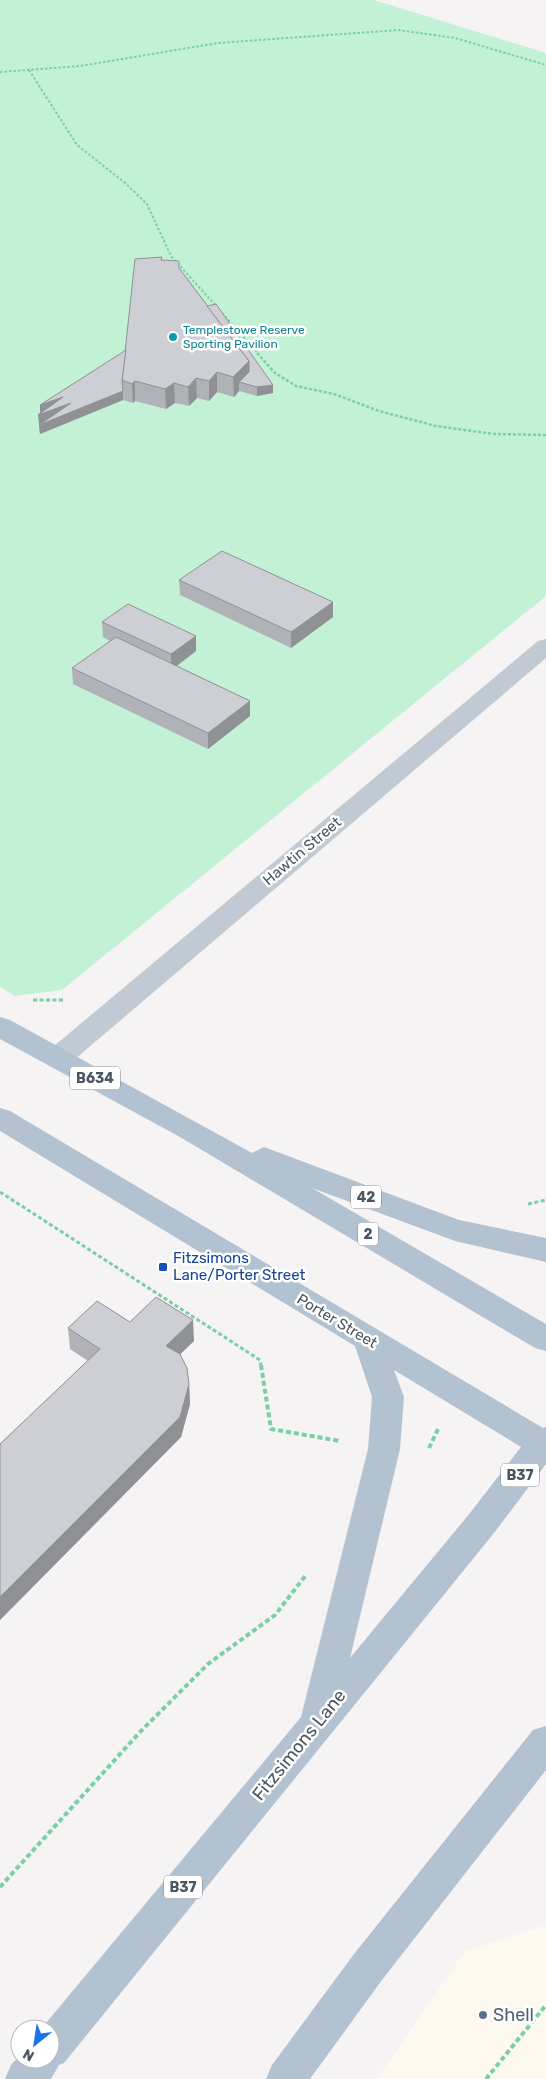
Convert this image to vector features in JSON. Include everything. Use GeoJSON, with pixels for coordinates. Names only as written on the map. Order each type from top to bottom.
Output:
{"type":"FeatureCollection","features":[{"type":"Feature","properties":{"kind":"main road","name":"B634"},"geometry":{"type":"LineString","coordinates":[[0,1027],[190,1130]]}},
{"type":"Feature","properties":{"kind":"main road","name":"Porter Street"},"geometry":{"type":"LineString","coordinates":[[0,1118],[52,1147],[368,1340],[545,1443]]}},
{"type":"Feature","properties":{"kind":"main road","name":"42"},"geometry":{"type":"LineString","coordinates":[[190,1130],[455,1230],[546,1250]]}},
{"type":"Feature","properties":{"kind":"main road","name":"2"},"geometry":{"type":"LineString","coordinates":[[190,1130],[546,1339]]}},
{"type":"Feature","properties":{"kind":"main road"},"geometry":{"type":"LineString","coordinates":[[316,1725],[384,1449],[388,1398],[368,1340]]}},
{"type":"Feature","properties":{"kind":"main road","name":"Fitzsimons Lane"},"geometry":{"type":"LineString","coordinates":[[60,2037],[496,1506],[545,1443]]}},
{"type":"Feature","properties":{"kind":"main road"},"geometry":{"type":"LineString","coordinates":[[286,2079],[368,1967],[546,1742]]}},
{"type":"Feature","properties":{"kind":"main road"},"geometry":{"type":"LineString","coordinates":[[25,2079],[34,2069]]}},
{"type":"Feature","properties":{"kind":"street","name":"Hawtin Street"},"geometry":{"type":"LineString","coordinates":[[58,1058],[546,646]]}},
{"type":"Feature","properties":{"kind":"path"},"geometry":{"type":"LineString","coordinates":[[0,72],[80,66],[218,42],[353,31],[398,30],[420,31],[461,39],[546,65]]}},
{"type":"Feature","properties":{"kind":"path"},"geometry":{"type":"LineString","coordinates":[[29,70],[59,120],[77,145],[139,194],[153,216],[164,245],[183,272],[246,338],[275,373],[284,380],[296,386],[334,394],[379,411],[436,426],[494,434],[546,436]]}},
{"type":"Feature","properties":{"kind":"path"},"geometry":{"type":"LineString","coordinates":[[24,1001],[64,1000],[100,1021]]}},
{"type":"Feature","properties":{"kind":"path"},"geometry":{"type":"LineString","coordinates":[[0,1192],[260,1360],[271,1429],[384,1449]]}},
{"type":"Feature","properties":{"kind":"path"},"geometry":{"type":"LineString","coordinates":[[428,1452],[439,1426]]}},
{"type":"Feature","properties":{"kind":"path"},"geometry":{"type":"LineString","coordinates":[[0,1887],[140,1732],[208,1664],[275,1615],[308,1572]]}},
{"type":"Feature","properties":{"kind":"path"},"geometry":{"type":"LineString","coordinates":[[486,2079],[546,2005]]}},
{"type":"Feature","properties":{"kind":"shaded area","name":"Shell"},"geometry":{"type":"Polygon","coordinates":[[[546,1925],[546,2079],[377,2079],[465,1951],[546,1925]]]}},
{"type":"Feature","properties":{"kind":"green space"},"geometry":{"type":"Polygon","coordinates":[[[0,0],[374,0],[546,53],[546,596],[62,990],[15,996],[0,987],[0,0]]]}},
{"type":"Feature","properties":{"kind":"building","name":"Templestowe Reserve Sporting Pavilion"},"geometry":{"type":"Polygon","coordinates":[[[162,257],[161,260],[179,261],[179,268],[249,361],[233,377],[217,372],[209,381],[196,378],[188,387],[174,383],[165,389],[135,381],[132,384],[122,380],[135,259],[162,257]]]}},
{"type":"Feature","properties":{"kind":"building"},"geometry":{"type":"Polygon","coordinates":[[[216,304],[273,385],[257,387],[239,382],[249,372],[249,361],[207,306],[216,304]]]}},
{"type":"Feature","properties":{"kind":"building"},"geometry":{"type":"Polygon","coordinates":[[[126,350],[122,380],[123,391],[39,425],[71,403],[38,415],[63,397],[40,405],[126,350]]]}},
{"type":"Feature","properties":{"kind":"building"},"geometry":{"type":"Polygon","coordinates":[[[222,551],[333,602],[291,632],[179,580],[222,551]]]}},
{"type":"Feature","properties":{"kind":"building"},"geometry":{"type":"Polygon","coordinates":[[[128,604],[196,636],[171,654],[102,622],[128,604]]]}},
{"type":"Feature","properties":{"kind":"building"},"geometry":{"type":"Polygon","coordinates":[[[116,637],[250,701],[208,733],[72,668],[116,637]]]}},
{"type":"Feature","properties":{"kind":"building"},"geometry":{"type":"Polygon","coordinates":[[[156,1297],[193,1320],[166,1346],[180,1354],[187,1368],[189,1384],[180,1417],[0,1597],[0,1444],[100,1349],[68,1328],[97,1301],[130,1322],[156,1297]]]}},
{"type":"Feature","properties":{"kind":"place","name":"Templestowe Reserve Sporting Pavilion"},"geometry":{"type":"Point","coordinates":[173,337]}},
{"type":"Feature","properties":{"kind":"place","name":"Fitzsimons Lane/Porter Street"},"geometry":{"type":"Point","coordinates":[163,1267]}},
{"type":"Feature","properties":{"kind":"place","name":"Shell"},"geometry":{"type":"Point","coordinates":[483,2015]}}]}
